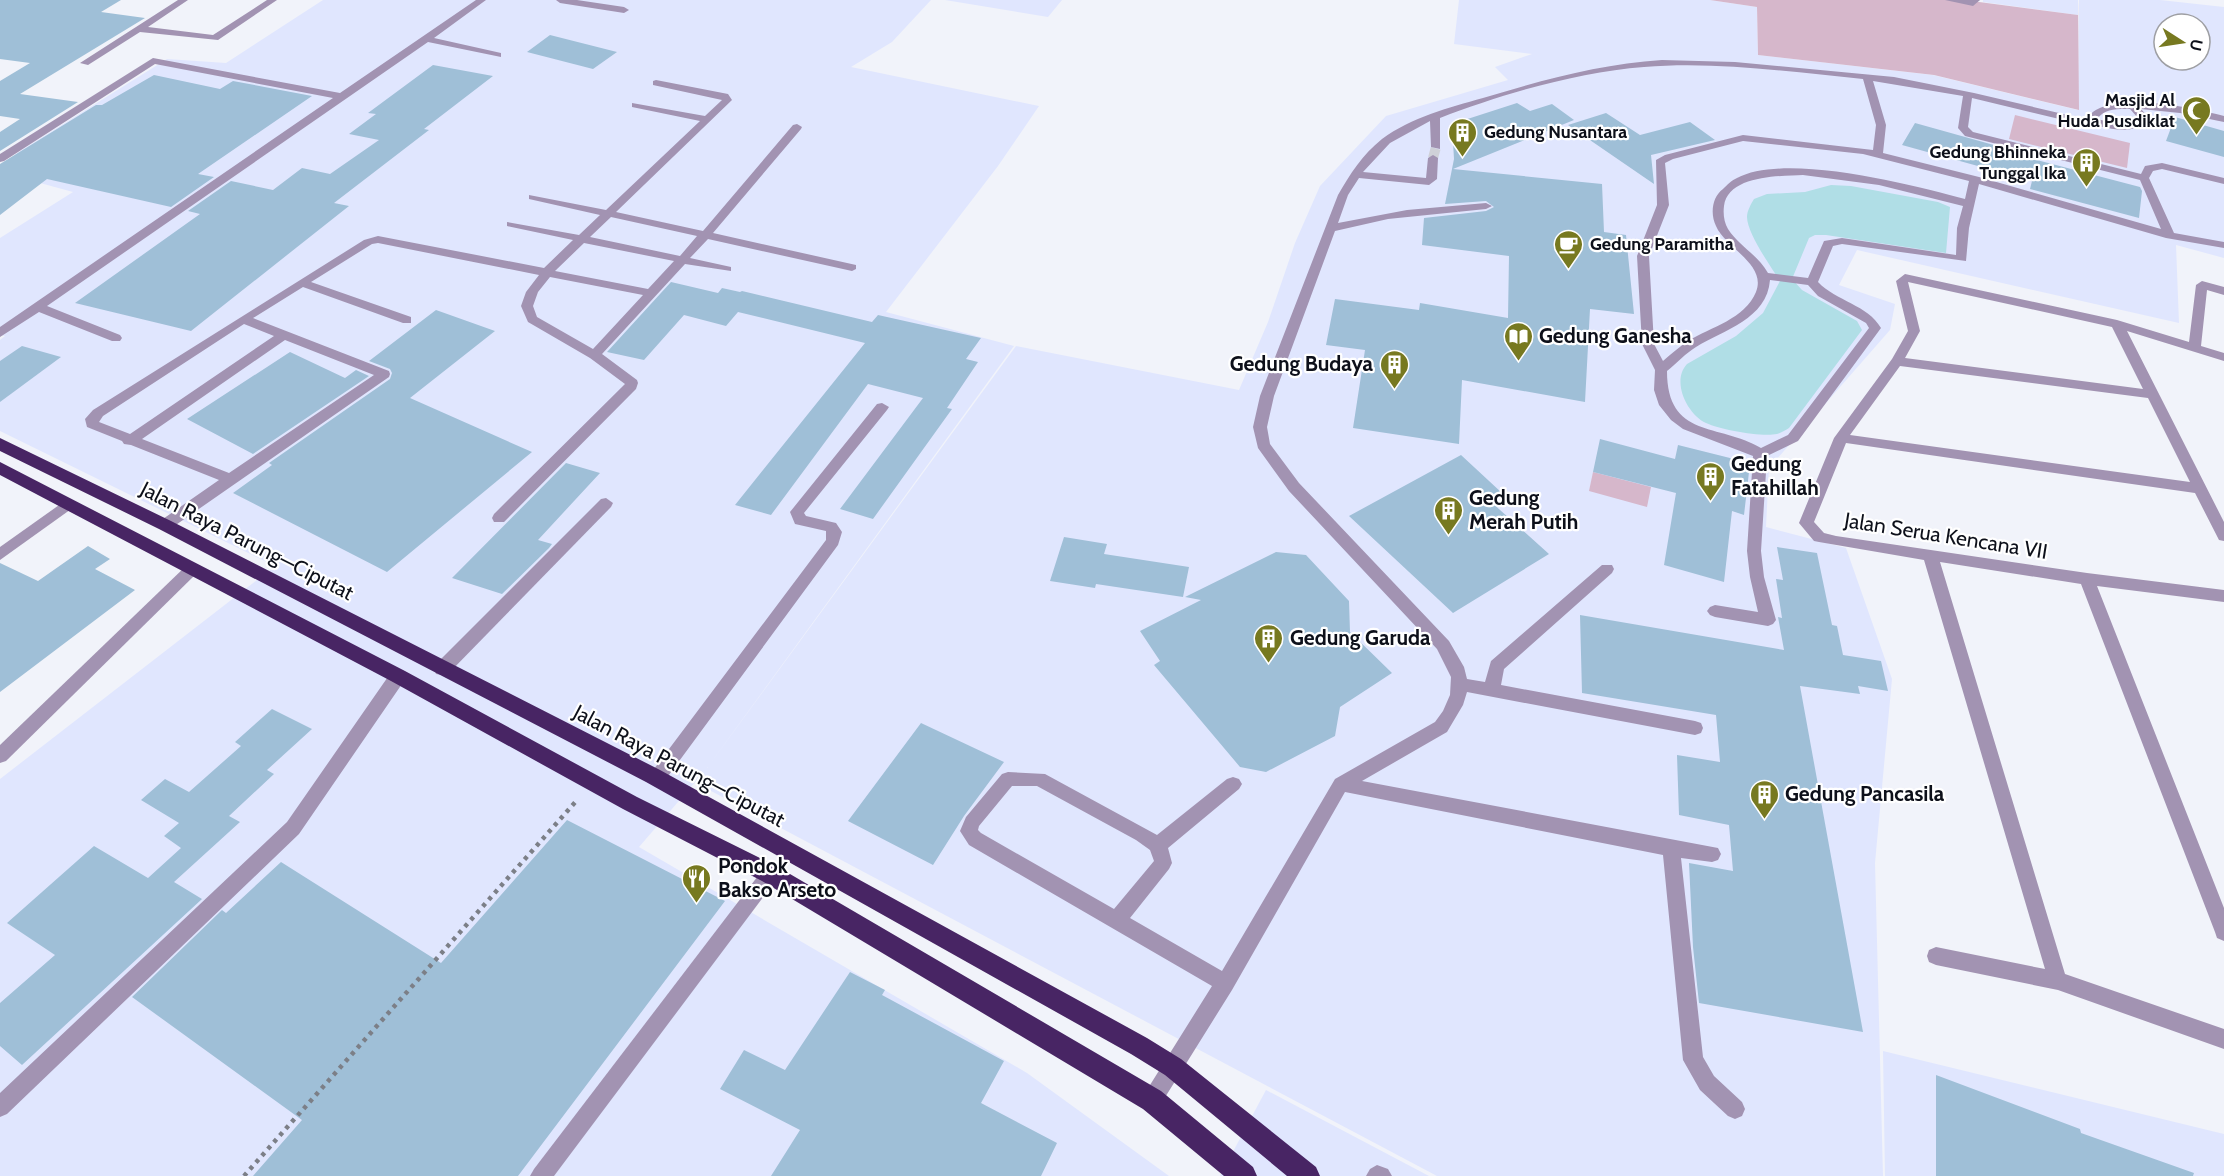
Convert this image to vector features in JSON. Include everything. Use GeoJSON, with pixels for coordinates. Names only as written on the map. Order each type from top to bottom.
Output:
{"type":"FeatureCollection","features":[{"type":"Feature","properties":{"kind":"highway","name":"Jalan Raya Parung—Ciputat"},"geometry":{"type":"LineString","coordinates":[[0,444],[165,525],[657,778],[1139,1046],[1173,1067],[1307,1176]]}},
{"type":"Feature","properties":{"kind":"highway"},"geometry":{"type":"LineString","coordinates":[[0,468],[398,676],[592,783],[770,874],[1152,1100],[1244,1176]]}},
{"type":"Feature","properties":{"kind":"street"},"geometry":{"type":"LineString","coordinates":[[85,63],[184,0]]}},
{"type":"Feature","properties":{"kind":"street"},"geometry":{"type":"LineString","coordinates":[[139,28],[215,38],[273,0]]}},
{"type":"Feature","properties":{"kind":"street"},"geometry":{"type":"LineString","coordinates":[[0,333],[482,0]]}},
{"type":"Feature","properties":{"kind":"street"},"geometry":{"type":"LineString","coordinates":[[560,0],[624,10]]}},
{"type":"Feature","properties":{"kind":"street"},"geometry":{"type":"LineString","coordinates":[[1949,0],[1973,3],[1976,0]]}},
{"type":"Feature","properties":{"kind":"street"},"geometry":{"type":"LineString","coordinates":[[427,39],[498,55]]}},
{"type":"Feature","properties":{"kind":"street"},"geometry":{"type":"LineString","coordinates":[[0,159],[153,61],[344,97]]}},
{"type":"Feature","properties":{"kind":"street"},"geometry":{"type":"LineString","coordinates":[[1152,1100],[1225,983],[1341,784],[1441,727],[1452,713],[1460,684],[1461,678],[1456,664],[1443,645],[1294,487],[1263,444],[1260,427],[1266,396],[1330,229],[1354,174],[1372,151],[1435,115],[1542,82],[1627,66],[1664,63],[1732,65],[1867,77],[1968,95],[2076,120],[2091,120],[2129,128],[2140,124],[2144,118],[2133,106]]}},
{"type":"Feature","properties":{"kind":"street"},"geometry":{"type":"LineString","coordinates":[[1867,77],[1883,131],[1882,142],[1877,154]]}},
{"type":"Feature","properties":{"kind":"street"},"geometry":{"type":"LineString","coordinates":[[499,518],[631,386],[632,383],[594,354],[532,319],[527,306],[532,292],[548,271],[726,103],[727,99],[724,96],[656,83]]}},
{"type":"Feature","properties":{"kind":"street"},"geometry":{"type":"LineString","coordinates":[[1968,95],[1963,128],[1968,134],[2144,178]]}},
{"type":"Feature","properties":{"kind":"street"},"geometry":{"type":"LineString","coordinates":[[636,105],[707,119]]}},
{"type":"Feature","properties":{"kind":"street"},"geometry":{"type":"LineString","coordinates":[[2091,120],[2098,110],[2108,107],[2133,106],[2211,115],[2224,119]]}},
{"type":"Feature","properties":{"kind":"street"},"geometry":{"type":"LineString","coordinates":[[1354,174],[1429,182],[1432,179],[1435,115]]}},
{"type":"Feature","properties":{"kind":"street"},"geometry":{"type":"LineString","coordinates":[[594,354],[706,234],[797,127]]}},
{"type":"Feature","properties":{"kind":"street"},"geometry":{"type":"LineString","coordinates":[[1760,454],[1752,449],[1683,425],[1665,406],[1659,381],[1661,370],[1648,344],[1643,256],[1663,205],[1660,162],[1679,154],[1743,138],[1877,154],[1975,179],[2170,236],[2224,245]]}},
{"type":"Feature","properties":{"kind":"street"},"geometry":{"type":"LineString","coordinates":[[2144,178],[2149,168],[2162,166],[2224,181]]}},
{"type":"Feature","properties":{"kind":"street"},"geometry":{"type":"LineString","coordinates":[[1760,454],[1793,438],[1875,328],[1871,321],[1806,281],[1769,277],[1722,228],[1717,214],[1724,192],[1738,182],[1780,173],[1843,175],[1883,181],[1969,204]]}},
{"type":"Feature","properties":{"kind":"street"},"geometry":{"type":"LineString","coordinates":[[2144,178],[2170,236]]}},
{"type":"Feature","properties":{"kind":"street"},"geometry":{"type":"LineString","coordinates":[[1806,281],[1828,243],[1833,241],[1962,259],[1963,228],[1975,179]]}},
{"type":"Feature","properties":{"kind":"street"},"geometry":{"type":"LineString","coordinates":[[533,197],[852,267]]}},
{"type":"Feature","properties":{"kind":"street"},"geometry":{"type":"LineString","coordinates":[[1330,229],[1361,219],[1405,211],[1486,206]]}},
{"type":"Feature","properties":{"kind":"street"},"geometry":{"type":"LineString","coordinates":[[511,224],[727,269]]}},
{"type":"Feature","properties":{"kind":"street"},"geometry":{"type":"LineString","coordinates":[[230,479],[129,441],[92,424],[92,419],[243,319],[378,239],[650,292]]}},
{"type":"Feature","properties":{"kind":"street"},"geometry":{"type":"LineString","coordinates":[[1661,370],[1691,345],[1724,329],[1751,309],[1769,277]]}},
{"type":"Feature","properties":{"kind":"street","name":"Jalan Serua Kencana VII"},"geometry":{"type":"LineString","coordinates":[[2224,357],[2117,324],[1905,278],[1902,281],[1914,331],[1897,361],[1841,438],[1806,523],[1819,537],[1836,541],[2087,579],[2224,596]]}},
{"type":"Feature","properties":{"kind":"street"},"geometry":{"type":"LineString","coordinates":[[302,283],[407,320]]}},
{"type":"Feature","properties":{"kind":"street"},"geometry":{"type":"LineString","coordinates":[[2195,347],[2202,285],[2224,291]]}},
{"type":"Feature","properties":{"kind":"street"},"geometry":{"type":"LineString","coordinates":[[38,307],[116,338]]}},
{"type":"Feature","properties":{"kind":"street"},"geometry":{"type":"LineString","coordinates":[[165,525],[384,374],[243,319]]}},
{"type":"Feature","properties":{"kind":"street"},"geometry":{"type":"LineString","coordinates":[[2117,324],[2224,536]]}},
{"type":"Feature","properties":{"kind":"street"},"geometry":{"type":"LineString","coordinates":[[129,441],[284,335]]}},
{"type":"Feature","properties":{"kind":"street"},"geometry":{"type":"LineString","coordinates":[[1897,361],[2152,394]]}},
{"type":"Feature","properties":{"kind":"street"},"geometry":{"type":"LineString","coordinates":[[657,778],[833,542],[835,532],[831,527],[800,520],[797,512],[882,407]]}},
{"type":"Feature","properties":{"kind":"street"},"geometry":{"type":"LineString","coordinates":[[1841,438],[2201,489]]}},
{"type":"Feature","properties":{"kind":"street"},"geometry":{"type":"LineString","coordinates":[[1715,612],[1768,621],[1754,551],[1760,454]]}},
{"type":"Feature","properties":{"kind":"street"},"geometry":{"type":"LineString","coordinates":[[0,555],[69,503]]}},
{"type":"Feature","properties":{"kind":"street"},"geometry":{"type":"LineString","coordinates":[[442,669],[606,503]]}},
{"type":"Feature","properties":{"kind":"street"},"geometry":{"type":"LineString","coordinates":[[1930,555],[2058,981]]}},
{"type":"Feature","properties":{"kind":"street"},"geometry":{"type":"LineString","coordinates":[[0,756],[192,569]]}},
{"type":"Feature","properties":{"kind":"street"},"geometry":{"type":"LineString","coordinates":[[1492,689],[1497,666],[1607,569]]}},
{"type":"Feature","properties":{"kind":"street"},"geometry":{"type":"LineString","coordinates":[[2087,579],[2224,932]]}},
{"type":"Feature","properties":{"kind":"street"},"geometry":{"type":"LineString","coordinates":[[0,1107],[292,828],[398,676]]}},
{"type":"Feature","properties":{"kind":"street"},"geometry":{"type":"LineString","coordinates":[[1460,684],[1695,728]]}},
{"type":"Feature","properties":{"kind":"street"},"geometry":{"type":"LineString","coordinates":[[1116,921],[1163,862],[1158,845],[1142,834],[1039,779],[1008,779],[972,822],[969,831],[975,838],[1116,921],[1225,983]]}},
{"type":"Feature","properties":{"kind":"street"},"geometry":{"type":"LineString","coordinates":[[1158,845],[1233,784]]}},
{"type":"Feature","properties":{"kind":"street"},"geometry":{"type":"LineString","coordinates":[[1341,784],[1671,849],[1712,854]]}},
{"type":"Feature","properties":{"kind":"street"},"geometry":{"type":"LineString","coordinates":[[1671,849],[1693,1060],[1707,1083],[1735,1109]]}},
{"type":"Feature","properties":{"kind":"street"},"geometry":{"type":"LineString","coordinates":[[542,1176],[770,874]]}},
{"type":"Feature","properties":{"kind":"street"},"geometry":{"type":"LineString","coordinates":[[1936,956],[2058,981],[2224,1039]]}},
{"type":"Feature","properties":{"kind":"path"},"geometry":{"type":"LineString","coordinates":[[244,1176],[592,783]]}},
{"type":"Feature","properties":{"kind":"shaded area"},"geometry":{"type":"Polygon","coordinates":[[[323,0],[931,0],[892,42],[851,67],[1039,106],[998,166],[886,312],[1014,346],[707,768],[1016,346],[1239,390],[1268,322],[1295,243],[1320,186],[1386,116],[1508,80],[1495,67],[1532,54],[1454,44],[1459,0],[1710,0],[1757,7],[1758,55],[1933,75],[2078,110],[2079,0],[2160,0],[2224,7],[2224,258],[2176,245],[2179,323],[1857,250],[1839,285],[1895,304],[1890,330],[1769,468],[1766,527],[1846,548],[1892,679],[1875,863],[1883,1176],[1437,1176],[696,783],[697,780],[639,847],[1027,1073],[1169,1176],[0,1176],[0,779],[275,566],[0,431],[0,340],[5,336],[0,335],[0,238],[73,192],[0,172],[0,166],[20,151],[167,59],[226,63],[323,0]]]}},
{"type":"Feature","properties":{"kind":"shaded area"},"geometry":{"type":"Polygon","coordinates":[[[945,0],[1062,0],[1048,17],[945,0]]]}},
{"type":"Feature","properties":{"kind":"shaded area"},"geometry":{"type":"Polygon","coordinates":[[[1710,0],[1964,0],[2078,15],[2078,0],[2079,110],[1934,75],[1758,55],[1757,7],[1710,0]]]}},
{"type":"Feature","properties":{"kind":"shaded area"},"geometry":{"type":"Polygon","coordinates":[[[1983,0],[2078,0],[2078,15],[1983,2],[1983,0]]]}},
{"type":"Feature","properties":{"kind":"shaded area"},"geometry":{"type":"Polygon","coordinates":[[[2015,115],[2130,143],[2127,168],[2009,139],[2015,115]]]}},
{"type":"Feature","properties":{"kind":"shaded area"},"geometry":{"type":"Polygon","coordinates":[[[1831,185],[1851,186],[1938,202],[1950,207],[1946,253],[1826,235],[1815,235],[1809,238],[1792,279],[1802,290],[1857,321],[1862,330],[1786,430],[1777,434],[1761,435],[1706,423],[1699,419],[1687,405],[1681,388],[1682,371],[1687,364],[1736,336],[1763,313],[1780,281],[1751,232],[1747,217],[1750,205],[1754,199],[1767,194],[1805,192],[1831,185]]]}},
{"type":"Feature","properties":{"kind":"shaded area"},"geometry":{"type":"Polygon","coordinates":[[[1593,472],[1651,487],[1647,507],[1589,491],[1593,472]]]}},
{"type":"Feature","properties":{"kind":"shaded area"},"geometry":{"type":"Polygon","coordinates":[[[1883,1051],[2224,1134],[2224,1176],[1885,1176],[1883,1051]]]}},
{"type":"Feature","properties":{"kind":"shaded area"},"geometry":{"type":"Polygon","coordinates":[[[1266,1090],[1429,1176],[1220,1176],[1266,1090]]]}},
{"type":"Feature","properties":{"kind":"building"},"geometry":{"type":"Polygon","coordinates":[[[0,0],[121,0],[101,12],[145,18],[20,94],[78,102],[0,151],[0,132],[20,119],[0,116],[0,81],[30,63],[0,59],[0,0]]]}},
{"type":"Feature","properties":{"kind":"building"},"geometry":{"type":"Polygon","coordinates":[[[550,35],[617,52],[593,69],[527,52],[550,35]]]}},
{"type":"Feature","properties":{"kind":"building"},"geometry":{"type":"Polygon","coordinates":[[[433,65],[493,76],[424,129],[429,130],[334,203],[349,206],[191,331],[75,303],[200,214],[188,211],[231,181],[273,190],[302,168],[330,174],[379,140],[349,134],[376,114],[368,113],[433,65]]]}},
{"type":"Feature","properties":{"kind":"building"},"geometry":{"type":"Polygon","coordinates":[[[154,75],[220,89],[233,81],[312,96],[198,174],[214,177],[171,207],[47,179],[0,215],[0,164],[96,105],[102,105],[154,75]]]}},
{"type":"Feature","properties":{"kind":"building"},"geometry":{"type":"Polygon","coordinates":[[[1517,103],[1530,111],[1552,104],[1574,120],[1453,169],[1602,184],[1604,232],[1626,235],[1634,314],[1590,309],[1585,402],[1462,380],[1459,444],[1353,428],[1365,350],[1326,345],[1335,299],[1419,310],[1420,303],[1508,318],[1509,256],[1422,245],[1424,218],[1486,211],[1494,207],[1486,201],[1445,204],[1454,159],[1452,124],[1517,103]]]}},
{"type":"Feature","properties":{"kind":"building"},"geometry":{"type":"Polygon","coordinates":[[[1606,113],[1640,135],[1690,122],[1715,140],[1651,155],[1654,184],[1568,125],[1606,113]]]}},
{"type":"Feature","properties":{"kind":"building","name":"Masjid Al Huda Pusdiklat"},"geometry":{"type":"Polygon","coordinates":[[[2175,117],[2224,131],[2224,157],[2166,141],[2175,117]]]}},
{"type":"Feature","properties":{"kind":"building"},"geometry":{"type":"Polygon","coordinates":[[[1915,123],[2026,154],[2025,157],[2140,187],[2142,191],[2139,218],[2030,189],[2032,181],[1902,145],[1915,123]]]}},
{"type":"Feature","properties":{"kind":"building"},"geometry":{"type":"Polygon","coordinates":[[[671,282],[718,293],[722,288],[742,291],[872,322],[878,315],[981,338],[966,359],[978,362],[947,408],[952,409],[873,519],[840,509],[923,398],[868,384],[771,515],[735,505],[865,343],[738,312],[726,326],[684,315],[644,360],[607,352],[671,282]]]}},
{"type":"Feature","properties":{"kind":"building"},"geometry":{"type":"Polygon","coordinates":[[[436,310],[495,331],[410,398],[532,452],[387,572],[233,493],[272,465],[269,463],[390,379],[392,373],[390,369],[369,361],[436,310]]]}},
{"type":"Feature","properties":{"kind":"building"},"geometry":{"type":"Polygon","coordinates":[[[22,346],[61,357],[0,402],[0,361],[22,346]]]}},
{"type":"Feature","properties":{"kind":"building"},"geometry":{"type":"Polygon","coordinates":[[[290,352],[345,378],[356,370],[369,376],[253,454],[187,419],[290,352]]]}},
{"type":"Feature","properties":{"kind":"building","name":"Gedung Fatahillah"},"geometry":{"type":"Polygon","coordinates":[[[1600,439],[1675,459],[1678,445],[1738,460],[1737,469],[1749,472],[1744,515],[1732,511],[1724,582],[1664,565],[1676,493],[1593,472],[1600,439]]]}},
{"type":"Feature","properties":{"kind":"building","name":"Gedung Merah Putih"},"geometry":{"type":"Polygon","coordinates":[[[1461,455],[1502,493],[1490,501],[1549,554],[1453,613],[1349,516],[1461,455]]]}},
{"type":"Feature","properties":{"kind":"building"},"geometry":{"type":"Polygon","coordinates":[[[566,463],[600,473],[538,540],[552,544],[549,548],[502,594],[452,578],[566,463]]]}},
{"type":"Feature","properties":{"kind":"building"},"geometry":{"type":"Polygon","coordinates":[[[1064,537],[1107,544],[1104,554],[1189,567],[1183,597],[1096,584],[1095,588],[1050,581],[1064,537]]]}},
{"type":"Feature","properties":{"kind":"building"},"geometry":{"type":"Polygon","coordinates":[[[88,546],[110,559],[95,569],[135,590],[0,692],[0,563],[38,581],[88,546]]]}},
{"type":"Feature","properties":{"kind":"building","name":"Gedung Pancasila"},"geometry":{"type":"Polygon","coordinates":[[[1777,547],[1817,553],[1832,625],[1837,626],[1843,655],[1881,661],[1888,691],[1858,686],[1860,694],[1800,686],[1863,1032],[1699,1003],[1693,947],[1689,863],[1733,871],[1729,825],[1679,815],[1677,755],[1720,762],[1716,715],[1582,693],[1580,615],[1784,650],[1778,617],[1782,618],[1776,579],[1783,580],[1777,547]]]}},
{"type":"Feature","properties":{"kind":"building","name":"Gedung Garuda"},"geometry":{"type":"Polygon","coordinates":[[[1276,552],[1306,555],[1349,601],[1350,632],[1392,673],[1340,707],[1335,736],[1266,772],[1240,767],[1154,665],[1160,661],[1140,631],[1201,600],[1185,597],[1276,552]]]}},
{"type":"Feature","properties":{"kind":"building"},"geometry":{"type":"Polygon","coordinates":[[[272,709],[312,729],[267,770],[274,774],[229,816],[240,822],[174,882],[202,899],[22,1065],[0,1046],[0,1003],[55,955],[7,923],[94,846],[148,878],[181,848],[164,836],[179,823],[141,800],[165,779],[189,792],[241,746],[235,742],[272,709]]]}},
{"type":"Feature","properties":{"kind":"building"},"geometry":{"type":"Polygon","coordinates":[[[921,723],[1004,762],[964,816],[933,865],[848,821],[921,723]]]}},
{"type":"Feature","properties":{"kind":"building"},"geometry":{"type":"Polygon","coordinates":[[[567,820],[725,901],[518,1176],[253,1176],[302,1120],[132,997],[222,910],[226,913],[281,862],[441,963],[567,820]]]}},
{"type":"Feature","properties":{"kind":"building"},"geometry":{"type":"Polygon","coordinates":[[[850,972],[885,990],[882,995],[1004,1061],[981,1103],[1057,1143],[1041,1176],[771,1176],[800,1130],[720,1089],[744,1050],[785,1070],[850,972]]]}},
{"type":"Feature","properties":{"kind":"building"},"geometry":{"type":"Polygon","coordinates":[[[1936,1075],[2080,1129],[2081,1133],[2194,1173],[2193,1176],[1936,1176],[1936,1075]]]}},
{"type":"Feature","properties":{"kind":"tunnel"},"geometry":{"type":"LineString","coordinates":[[1433,158],[1436,147]]}},
{"type":"Feature","properties":{"kind":"place","name":"Masjid Al Huda Pusdiklat"},"geometry":{"type":"Point","coordinates":[2196,136]}},
{"type":"Feature","properties":{"kind":"place","name":"Gedung Nusantara"},"geometry":{"type":"Point","coordinates":[1463,158]}},
{"type":"Feature","properties":{"kind":"place","name":"Gedung Bhinneka Tunggal Ika"},"geometry":{"type":"Point","coordinates":[2087,188]}},
{"type":"Feature","properties":{"kind":"place","name":"Gedung Paramitha"},"geometry":{"type":"Point","coordinates":[1569,270]}},
{"type":"Feature","properties":{"kind":"place","name":"Gedung Ganesha"},"geometry":{"type":"Point","coordinates":[1518,362]}},
{"type":"Feature","properties":{"kind":"place","name":"Gedung Budaya"},"geometry":{"type":"Point","coordinates":[1394,390]}},
{"type":"Feature","properties":{"kind":"place","name":"Gedung Fatahillah"},"geometry":{"type":"Point","coordinates":[1710,502]}},
{"type":"Feature","properties":{"kind":"place","name":"Gedung Merah Putih"},"geometry":{"type":"Point","coordinates":[1448,536]}},
{"type":"Feature","properties":{"kind":"place","name":"Gedung Garuda"},"geometry":{"type":"Point","coordinates":[1269,664]}},
{"type":"Feature","properties":{"kind":"place","name":"Gedung Pancasila"},"geometry":{"type":"Point","coordinates":[1764,820]}},
{"type":"Feature","properties":{"kind":"place","name":"Pondok Bakso Arseto"},"geometry":{"type":"Point","coordinates":[697,904]}}]}
